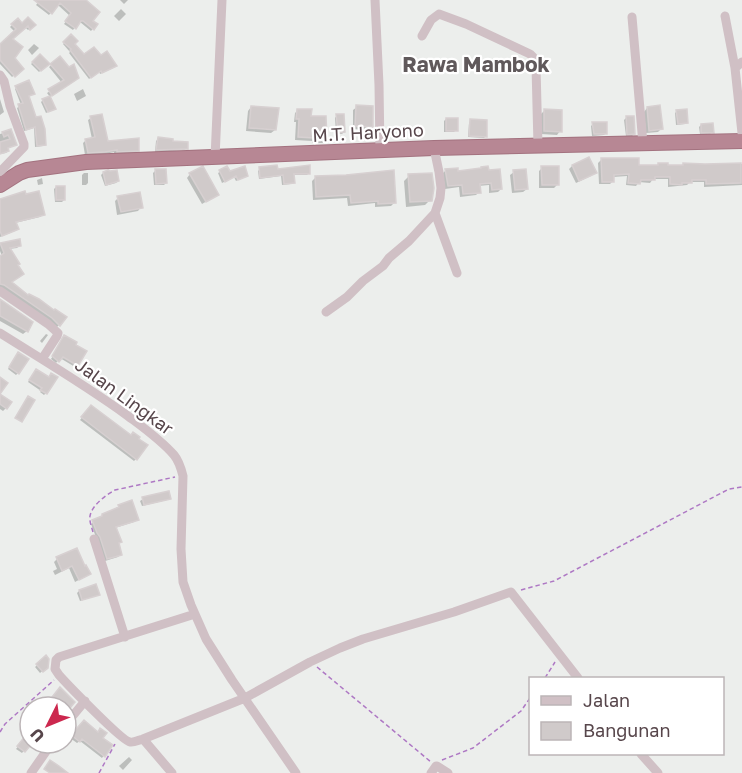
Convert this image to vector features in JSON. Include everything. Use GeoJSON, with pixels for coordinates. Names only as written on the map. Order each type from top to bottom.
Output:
{"type":"FeatureCollection","features":[{"type":"Feature","properties":{"kind":"highway","name":"M.T. Haryono"},"geometry":{"type":"LineString","coordinates":[[0,185],[19,173],[34,168],[86,162],[434,148],[742,141]]}},
{"type":"Feature","properties":{"kind":"street"},"geometry":{"type":"LineString","coordinates":[[214,158],[222,0]]}},
{"type":"Feature","properties":{"kind":"street"},"geometry":{"type":"LineString","coordinates":[[375,0],[380,151]]}},
{"type":"Feature","properties":{"kind":"street"},"geometry":{"type":"LineString","coordinates":[[422,36],[431,20],[439,14],[530,54],[536,66],[538,146]]}},
{"type":"Feature","properties":{"kind":"street"},"geometry":{"type":"LineString","coordinates":[[725,16],[738,65],[742,133]]}},
{"type":"Feature","properties":{"kind":"street"},"geometry":{"type":"LineString","coordinates":[[632,17],[643,144]]}},
{"type":"Feature","properties":{"kind":"street"},"geometry":{"type":"LineString","coordinates":[[0,75],[4,81],[24,147],[0,172]]}},
{"type":"Feature","properties":{"kind":"street"},"geometry":{"type":"LineString","coordinates":[[326,312],[347,297],[388,258],[410,241],[435,213],[441,188],[434,148]]}},
{"type":"Feature","properties":{"kind":"street"},"geometry":{"type":"LineString","coordinates":[[435,213],[457,273]]}},
{"type":"Feature","properties":{"kind":"street"},"geometry":{"type":"LineString","coordinates":[[0,291],[58,333],[42,359]]}},
{"type":"Feature","properties":{"kind":"street","name":"Jalan Lingkar"},"geometry":{"type":"LineString","coordinates":[[0,333],[101,396],[144,428],[175,456],[183,476],[181,549],[183,582],[195,614],[206,639],[296,773]]}},
{"type":"Feature","properties":{"kind":"street"},"geometry":{"type":"LineString","coordinates":[[94,539],[125,637]]}},
{"type":"Feature","properties":{"kind":"street"},"geometry":{"type":"LineString","coordinates":[[195,614],[60,657],[56,660],[55,669],[85,701],[131,743],[245,698],[310,662],[363,639],[454,612],[510,592],[577,677]]}},
{"type":"Feature","properties":{"kind":"street"},"geometry":{"type":"LineString","coordinates":[[78,709],[85,701]]}},
{"type":"Feature","properties":{"kind":"street"},"geometry":{"type":"LineString","coordinates":[[144,739],[172,773]]}},
{"type":"Feature","properties":{"kind":"street"},"geometry":{"type":"LineString","coordinates":[[31,773],[44,755]]}},
{"type":"Feature","properties":{"kind":"street"},"geometry":{"type":"LineString","coordinates":[[643,755],[657,773]]}},
{"type":"Feature","properties":{"kind":"street"},"geometry":{"type":"LineString","coordinates":[[433,768],[441,767],[448,773]]}},
{"type":"Feature","properties":{"kind":"path"},"geometry":{"type":"LineString","coordinates":[[94,539],[90,518],[94,508],[106,495],[115,490],[183,476]]}},
{"type":"Feature","properties":{"kind":"path"},"geometry":{"type":"LineString","coordinates":[[510,592],[554,581],[729,489],[742,487]]}},
{"type":"Feature","properties":{"kind":"path"},"geometry":{"type":"LineString","coordinates":[[546,677],[559,656]]}},
{"type":"Feature","properties":{"kind":"path"},"geometry":{"type":"LineString","coordinates":[[310,662],[433,768],[473,748],[520,711],[529,700]]}},
{"type":"Feature","properties":{"kind":"path"},"geometry":{"type":"LineString","coordinates":[[0,732],[5,724],[59,675]]}},
{"type":"Feature","properties":{"kind":"path"},"geometry":{"type":"LineString","coordinates":[[0,721],[5,724]]}},
{"type":"Feature","properties":{"kind":"path"},"geometry":{"type":"LineString","coordinates":[[99,773],[120,735]]}},
{"type":"Feature","properties":{"kind":"building"},"geometry":{"type":"Polygon","coordinates":[[[34,0],[86,0],[100,12],[93,21],[98,24],[94,30],[81,21],[76,29],[65,21],[71,13],[60,3],[52,14],[34,0]]]}},
{"type":"Feature","properties":{"kind":"building"},"geometry":{"type":"Polygon","coordinates":[[[28,17],[36,25],[30,30],[28,26],[13,39],[23,47],[15,58],[24,69],[15,77],[0,60],[0,44],[16,29],[11,24],[18,18],[22,23],[28,17]]]}},
{"type":"Feature","properties":{"kind":"building"},"geometry":{"type":"Polygon","coordinates":[[[71,34],[78,41],[75,44],[84,54],[94,47],[101,55],[107,51],[117,66],[102,73],[101,71],[91,78],[71,49],[63,42],[71,34]]]}},
{"type":"Feature","properties":{"kind":"building"},"geometry":{"type":"Polygon","coordinates":[[[40,54],[50,64],[41,71],[32,62],[40,54]]]}},
{"type":"Feature","properties":{"kind":"building"},"geometry":{"type":"Polygon","coordinates":[[[60,56],[69,67],[74,64],[79,78],[52,96],[48,89],[64,80],[50,64],[60,56]]]}},
{"type":"Feature","properties":{"kind":"building"},"geometry":{"type":"Polygon","coordinates":[[[29,80],[35,94],[29,96],[36,117],[41,116],[46,145],[37,146],[35,127],[26,130],[18,104],[23,103],[15,86],[29,80]]]}},
{"type":"Feature","properties":{"kind":"building"},"geometry":{"type":"Polygon","coordinates":[[[50,96],[56,109],[48,112],[42,99],[50,96]]]}},
{"type":"Feature","properties":{"kind":"building"},"geometry":{"type":"Polygon","coordinates":[[[356,105],[373,106],[373,127],[355,126],[356,105]]]}},
{"type":"Feature","properties":{"kind":"building"},"geometry":{"type":"Polygon","coordinates":[[[660,105],[663,129],[649,131],[647,107],[660,105]]]}},
{"type":"Feature","properties":{"kind":"building"},"geometry":{"type":"Polygon","coordinates":[[[251,106],[279,108],[276,130],[249,128],[251,106]]]}},
{"type":"Feature","properties":{"kind":"building"},"geometry":{"type":"Polygon","coordinates":[[[297,109],[312,109],[311,116],[326,116],[327,140],[314,141],[314,138],[298,137],[297,109]]]}},
{"type":"Feature","properties":{"kind":"building"},"geometry":{"type":"Polygon","coordinates":[[[544,109],[562,110],[562,132],[544,131],[544,109]]]}},
{"type":"Feature","properties":{"kind":"building"},"geometry":{"type":"Polygon","coordinates":[[[687,109],[688,123],[678,124],[676,110],[687,109]]]}},
{"type":"Feature","properties":{"kind":"building"},"geometry":{"type":"Polygon","coordinates":[[[102,114],[108,141],[139,138],[139,151],[117,152],[117,150],[88,153],[85,139],[95,137],[90,116],[102,114]]]}},
{"type":"Feature","properties":{"kind":"building"},"geometry":{"type":"Polygon","coordinates":[[[336,114],[344,114],[345,132],[338,133],[336,114]]]}},
{"type":"Feature","properties":{"kind":"building"},"geometry":{"type":"Polygon","coordinates":[[[626,116],[634,116],[635,134],[627,135],[626,116]]]}},
{"type":"Feature","properties":{"kind":"building"},"geometry":{"type":"Polygon","coordinates":[[[446,118],[458,118],[458,131],[446,131],[446,118]]]}},
{"type":"Feature","properties":{"kind":"building"},"geometry":{"type":"Polygon","coordinates":[[[470,119],[487,120],[487,137],[469,136],[470,119]]]}},
{"type":"Feature","properties":{"kind":"building"},"geometry":{"type":"Polygon","coordinates":[[[592,122],[607,122],[607,134],[594,134],[592,122]]]}},
{"type":"Feature","properties":{"kind":"building"},"geometry":{"type":"Polygon","coordinates":[[[713,123],[714,133],[701,133],[701,124],[713,123]]]}},
{"type":"Feature","properties":{"kind":"building"},"geometry":{"type":"Polygon","coordinates":[[[11,129],[17,145],[0,154],[0,142],[10,139],[8,135],[4,137],[2,132],[11,129]]]}},
{"type":"Feature","properties":{"kind":"building"},"geometry":{"type":"Polygon","coordinates":[[[158,137],[188,142],[188,149],[156,150],[158,137]]]}},
{"type":"Feature","properties":{"kind":"building"},"geometry":{"type":"Polygon","coordinates":[[[589,157],[597,173],[579,181],[572,165],[589,157]]]}},
{"type":"Feature","properties":{"kind":"building"},"geometry":{"type":"Polygon","coordinates":[[[601,158],[639,158],[639,165],[741,163],[741,183],[706,184],[706,180],[692,180],[692,183],[682,183],[682,185],[670,184],[670,177],[655,177],[655,180],[641,180],[640,184],[628,183],[629,174],[614,175],[614,182],[602,182],[601,158]]]}},
{"type":"Feature","properties":{"kind":"building"},"geometry":{"type":"Polygon","coordinates":[[[277,165],[278,169],[310,165],[310,174],[294,174],[295,183],[284,184],[283,175],[260,178],[259,167],[277,165]]]}},
{"type":"Feature","properties":{"kind":"building"},"geometry":{"type":"Polygon","coordinates":[[[203,166],[219,195],[206,202],[189,173],[203,166]]]}},
{"type":"Feature","properties":{"kind":"building"},"geometry":{"type":"Polygon","coordinates":[[[227,166],[230,171],[245,166],[248,176],[238,180],[236,176],[225,182],[219,170],[227,166]]]}},
{"type":"Feature","properties":{"kind":"building"},"geometry":{"type":"Polygon","coordinates":[[[488,166],[489,170],[500,169],[502,189],[492,190],[491,183],[480,184],[481,193],[463,194],[462,185],[448,186],[445,169],[458,168],[458,171],[488,166]]]}},
{"type":"Feature","properties":{"kind":"building"},"geometry":{"type":"Polygon","coordinates":[[[541,166],[559,166],[559,185],[542,185],[541,166]]]}},
{"type":"Feature","properties":{"kind":"building"},"geometry":{"type":"Polygon","coordinates":[[[155,169],[166,169],[167,183],[156,184],[155,169]]]}},
{"type":"Feature","properties":{"kind":"building"},"geometry":{"type":"Polygon","coordinates":[[[526,169],[528,189],[515,190],[513,170],[526,169]]]}},
{"type":"Feature","properties":{"kind":"building"},"geometry":{"type":"Polygon","coordinates":[[[117,170],[119,181],[106,185],[103,172],[117,170]]]}},
{"type":"Feature","properties":{"kind":"building"},"geometry":{"type":"Polygon","coordinates":[[[394,170],[396,203],[378,204],[378,201],[351,203],[350,195],[316,197],[315,176],[394,170]]]}},
{"type":"Feature","properties":{"kind":"building"},"geometry":{"type":"Polygon","coordinates":[[[432,173],[434,188],[432,201],[410,202],[408,174],[432,173]]]}},
{"type":"Feature","properties":{"kind":"building"},"geometry":{"type":"Polygon","coordinates":[[[56,186],[65,186],[65,200],[56,200],[56,186]]]}},
{"type":"Feature","properties":{"kind":"building"},"geometry":{"type":"Polygon","coordinates":[[[25,191],[26,194],[39,191],[45,215],[16,222],[19,229],[2,236],[0,199],[25,191]]]}},
{"type":"Feature","properties":{"kind":"building"},"geometry":{"type":"Polygon","coordinates":[[[140,192],[143,208],[121,212],[117,196],[140,192]]]}},
{"type":"Feature","properties":{"kind":"building"},"geometry":{"type":"Polygon","coordinates":[[[20,239],[21,246],[10,248],[24,274],[12,282],[28,295],[39,299],[67,317],[60,326],[52,318],[0,284],[0,256],[4,253],[0,243],[20,239]]]}},
{"type":"Feature","properties":{"kind":"building"},"geometry":{"type":"Polygon","coordinates":[[[0,299],[33,322],[28,332],[0,316],[0,299]]]}},
{"type":"Feature","properties":{"kind":"building"},"geometry":{"type":"Polygon","coordinates":[[[64,335],[87,351],[78,366],[63,357],[59,362],[52,356],[64,335]]]}},
{"type":"Feature","properties":{"kind":"building"},"geometry":{"type":"Polygon","coordinates":[[[18,352],[29,359],[19,374],[9,367],[18,352]]]}},
{"type":"Feature","properties":{"kind":"building"},"geometry":{"type":"Polygon","coordinates":[[[36,369],[49,377],[51,373],[58,377],[47,394],[29,380],[36,369]]]}},
{"type":"Feature","properties":{"kind":"building"},"geometry":{"type":"Polygon","coordinates":[[[0,377],[8,383],[0,394],[0,377]]]}},
{"type":"Feature","properties":{"kind":"building"},"geometry":{"type":"Polygon","coordinates":[[[0,394],[12,402],[7,409],[0,404],[0,394]]]}},
{"type":"Feature","properties":{"kind":"building"},"geometry":{"type":"Polygon","coordinates":[[[28,396],[35,400],[22,422],[15,418],[28,396]]]}},
{"type":"Feature","properties":{"kind":"building"},"geometry":{"type":"Polygon","coordinates":[[[91,405],[131,435],[133,432],[148,445],[137,460],[81,417],[91,405]]]}},
{"type":"Feature","properties":{"kind":"building"},"geometry":{"type":"Polygon","coordinates":[[[169,491],[171,499],[144,505],[142,497],[169,491]]]}},
{"type":"Feature","properties":{"kind":"building"},"geometry":{"type":"Polygon","coordinates":[[[132,500],[139,520],[116,527],[122,542],[119,543],[122,555],[107,559],[92,520],[132,500]]]}},
{"type":"Feature","properties":{"kind":"building"},"geometry":{"type":"Polygon","coordinates":[[[77,548],[91,574],[79,580],[72,566],[62,571],[56,557],[77,548]]]}},
{"type":"Feature","properties":{"kind":"building"},"geometry":{"type":"Polygon","coordinates":[[[96,584],[100,595],[82,600],[79,590],[96,584]]]}},
{"type":"Feature","properties":{"kind":"building"},"geometry":{"type":"Polygon","coordinates":[[[46,655],[49,659],[48,668],[43,672],[36,664],[46,655]]]}},
{"type":"Feature","properties":{"kind":"building"},"geometry":{"type":"Polygon","coordinates":[[[60,687],[68,695],[54,695],[60,687]]]}},
{"type":"Feature","properties":{"kind":"building"},"geometry":{"type":"Polygon","coordinates":[[[84,720],[98,732],[100,728],[107,733],[103,738],[113,745],[105,757],[82,739],[80,742],[78,740],[78,727],[84,720]]]}},
{"type":"Feature","properties":{"kind":"building"},"geometry":{"type":"Polygon","coordinates":[[[50,760],[68,773],[50,773],[44,769],[50,760]]]}},
{"type":"Feature","properties":{"kind":"district","name":"Rawa Mambok"},"geometry":{"type":"Point","coordinates":[476,65]}}]}
